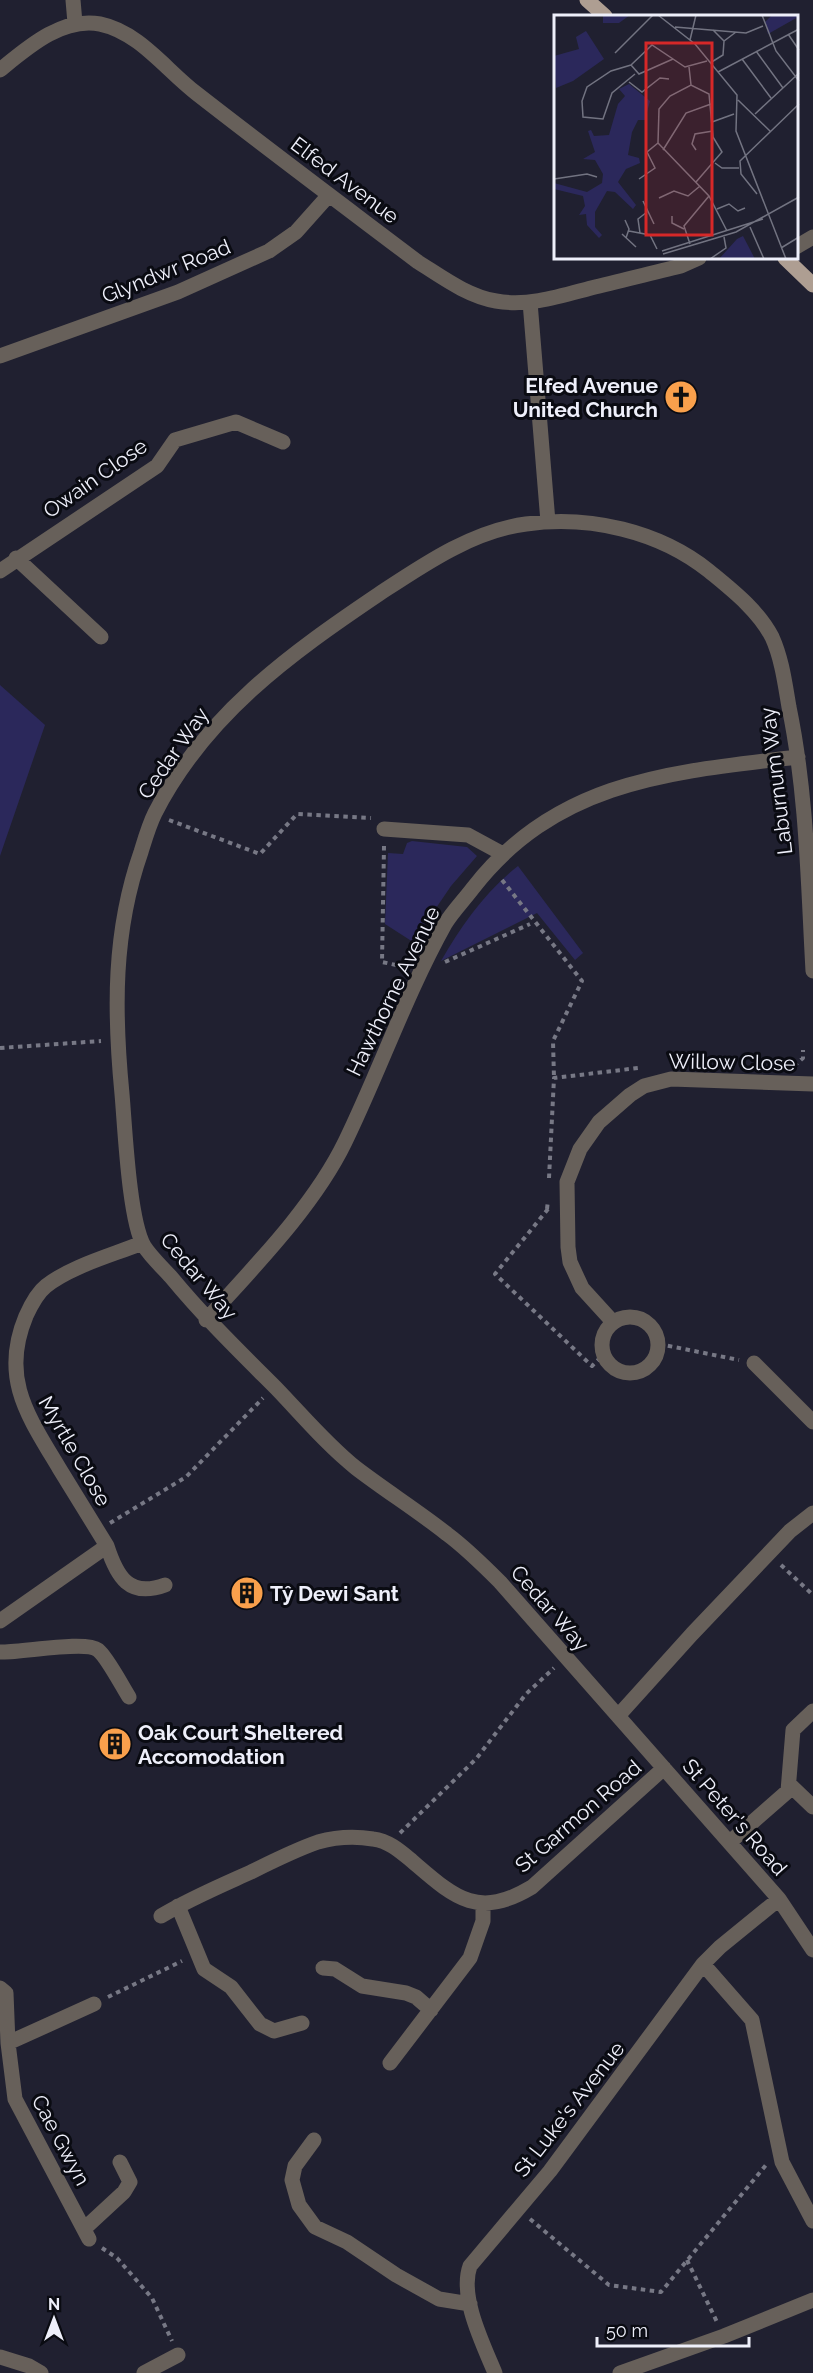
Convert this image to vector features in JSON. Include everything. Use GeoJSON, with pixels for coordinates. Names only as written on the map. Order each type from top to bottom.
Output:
{"type":"FeatureCollection","features":[{"type":"Feature","properties":{"kind":"main road"},"geometry":{"type":"LineString","coordinates":[[587,0],[604,15]]}},
{"type":"Feature","properties":{"kind":"main road"},"geometry":{"type":"LineString","coordinates":[[787,260],[813,285]]}},
{"type":"Feature","properties":{"kind":"street"},"geometry":{"type":"LineString","coordinates":[[73,0],[75,23]]}},
{"type":"Feature","properties":{"kind":"street","name":"Elfed Avenue"},"geometry":{"type":"LineString","coordinates":[[0,70],[48,35],[75,23],[99,24],[120,30],[142,45],[193,91],[329,195],[448,281],[482,298],[507,303],[530,302],[681,266],[694,260]]}},
{"type":"Feature","properties":{"kind":"street","name":"Glyndwr Road"},"geometry":{"type":"LineString","coordinates":[[0,356],[178,292],[269,251],[296,232],[329,195]]}},
{"type":"Feature","properties":{"kind":"street"},"geometry":{"type":"LineString","coordinates":[[798,246],[813,237]]}},
{"type":"Feature","properties":{"kind":"street"},"geometry":{"type":"LineString","coordinates":[[530,302],[548,522]]}},
{"type":"Feature","properties":{"kind":"street","name":"Owain Close"},"geometry":{"type":"LineString","coordinates":[[0,571],[16,558],[157,466],[175,440],[236,422],[283,442]]}},
{"type":"Feature","properties":{"kind":"street","name":"Laburnum Way"},"geometry":{"type":"LineString","coordinates":[[548,522],[601,525],[661,540],[700,563],[734,592],[761,619],[772,637],[779,657],[798,756],[803,798],[813,971]]}},
{"type":"Feature","properties":{"kind":"street","name":"Cedar Way"},"geometry":{"type":"LineString","coordinates":[[548,522],[522,524],[498,531],[447,552],[410,574],[296,652],[260,681],[221,718],[182,770],[154,815],[124,911],[117,972],[117,1040],[132,1185],[142,1243],[206,1320],[340,1454],[451,1536],[477,1559],[618,1716]]}},
{"type":"Feature","properties":{"kind":"street"},"geometry":{"type":"LineString","coordinates":[[16,558],[101,638]]}},
{"type":"Feature","properties":{"kind":"street","name":"Hawthorne Avenue"},"geometry":{"type":"LineString","coordinates":[[206,1320],[263,1258],[323,1180],[345,1143],[400,1013],[446,922],[503,854],[546,821],[566,810],[635,782],[682,771],[798,756]]}},
{"type":"Feature","properties":{"kind":"street"},"geometry":{"type":"LineString","coordinates":[[384,829],[468,834],[503,854]]}},
{"type":"Feature","properties":{"kind":"street","name":"Willow Close"},"geometry":{"type":"LineString","coordinates":[[613,1322],[582,1288],[574,1274],[568,1247],[567,1182],[572,1166],[589,1136],[613,1109],[644,1086],[671,1079],[813,1084]]}},
{"type":"Feature","properties":{"kind":"street","name":"Myrtle Close"},"geometry":{"type":"LineString","coordinates":[[142,1243],[68,1273],[46,1286],[33,1301],[21,1328],[15,1355],[15,1377],[23,1407],[107,1546],[112,1562],[132,1587],[138,1590],[151,1590],[165,1585]]}},
{"type":"Feature","properties":{"kind":"street"},"geometry":{"type":"LineString","coordinates":[[629,1316],[638,1317],[652,1327],[659,1344],[654,1361],[640,1371],[632,1373],[615,1369],[603,1355],[603,1334],[613,1322],[629,1316]]}},
{"type":"Feature","properties":{"kind":"street"},"geometry":{"type":"LineString","coordinates":[[754,1363],[813,1422]]}},
{"type":"Feature","properties":{"kind":"street"},"geometry":{"type":"LineString","coordinates":[[618,1716],[790,1531],[813,1513]]}},
{"type":"Feature","properties":{"kind":"street"},"geometry":{"type":"LineString","coordinates":[[0,1621],[107,1546]]}},
{"type":"Feature","properties":{"kind":"street"},"geometry":{"type":"LineString","coordinates":[[0,1655],[90,1646],[99,1650],[129,1697]]}},
{"type":"Feature","properties":{"kind":"street"},"geometry":{"type":"LineString","coordinates":[[730,1842],[788,1791],[793,1731],[813,1711]]}},
{"type":"Feature","properties":{"kind":"street","name":"St Peter's Road"},"geometry":{"type":"LineString","coordinates":[[618,1716],[779,1899],[813,1950]]}},
{"type":"Feature","properties":{"kind":"street","name":"St Garmon Road"},"geometry":{"type":"LineString","coordinates":[[161,1916],[178,1906],[319,1842],[339,1838],[360,1837],[376,1839],[389,1844],[443,1888],[461,1899],[483,1903],[513,1899],[532,1887],[664,1768]]}},
{"type":"Feature","properties":{"kind":"street"},"geometry":{"type":"LineString","coordinates":[[789,1784],[813,1807]]}},
{"type":"Feature","properties":{"kind":"street","name":"St Luke's Avenue"},"geometry":{"type":"LineString","coordinates":[[495,2373],[470,2304],[466,2282],[470,2266],[518,2209],[636,2058],[703,1965],[720,1947],[779,1899]]}},
{"type":"Feature","properties":{"kind":"street"},"geometry":{"type":"LineString","coordinates":[[390,2063],[470,1958],[483,1921],[483,1903]]}},
{"type":"Feature","properties":{"kind":"street"},"geometry":{"type":"LineString","coordinates":[[178,1906],[204,1969],[231,1987],[260,2024],[274,2031],[302,2023]]}},
{"type":"Feature","properties":{"kind":"street"},"geometry":{"type":"LineString","coordinates":[[703,1965],[752,2020],[782,2162],[813,2221]]}},
{"type":"Feature","properties":{"kind":"street"},"geometry":{"type":"LineString","coordinates":[[323,1968],[335,1969],[362,1986],[406,1993],[416,1997],[431,2010]]}},
{"type":"Feature","properties":{"kind":"street","name":"Cae Gwyn"},"geometry":{"type":"LineString","coordinates":[[0,1988],[6,1993],[8,2043],[15,2099],[87,2234]]}},
{"type":"Feature","properties":{"kind":"street"},"geometry":{"type":"LineString","coordinates":[[8,2043],[94,2004]]}},
{"type":"Feature","properties":{"kind":"street"},"geometry":{"type":"LineString","coordinates":[[0,2099],[14,2091]]}},
{"type":"Feature","properties":{"kind":"street"},"geometry":{"type":"LineString","coordinates":[[314,2140],[295,2166],[292,2180],[299,2205],[315,2227],[347,2242],[396,2275],[439,2299],[470,2304]]}},
{"type":"Feature","properties":{"kind":"street"},"geometry":{"type":"LineString","coordinates":[[87,2234],[130,2182],[120,2162]]}},
{"type":"Feature","properties":{"kind":"street"},"geometry":{"type":"LineString","coordinates":[[620,2373],[724,2336],[813,2300]]}},
{"type":"Feature","properties":{"kind":"street"},"geometry":{"type":"LineString","coordinates":[[144,2373],[178,2355]]}},
{"type":"Feature","properties":{"kind":"street"},"geometry":{"type":"LineString","coordinates":[[0,2356],[29,2366],[41,2373]]}},
{"type":"Feature","properties":{"kind":"path"},"geometry":{"type":"LineString","coordinates":[[154,815],[260,854],[297,814],[384,819],[382,962],[421,973],[530,924]]}},
{"type":"Feature","properties":{"kind":"path"},"geometry":{"type":"LineString","coordinates":[[491,866],[582,981],[553,1041],[554,1078]]}},
{"type":"Feature","properties":{"kind":"path"},"geometry":{"type":"LineString","coordinates":[[0,1048],[117,1040]]}},
{"type":"Feature","properties":{"kind":"path"},"geometry":{"type":"LineString","coordinates":[[567,1199],[548,1209],[495,1274],[592,1366],[603,1355]]}},
{"type":"Feature","properties":{"kind":"path"},"geometry":{"type":"LineString","coordinates":[[659,1344],[754,1363]]}},
{"type":"Feature","properties":{"kind":"path"},"geometry":{"type":"LineString","coordinates":[[98,1531],[186,1477],[274,1386]]}},
{"type":"Feature","properties":{"kind":"path"},"geometry":{"type":"LineString","coordinates":[[770,1554],[813,1595]]}},
{"type":"Feature","properties":{"kind":"path"},"geometry":{"type":"LineString","coordinates":[[389,1844],[476,1759],[526,1694],[566,1658]]}},
{"type":"Feature","properties":{"kind":"path"},"geometry":{"type":"LineString","coordinates":[[94,2004],[198,1953]]}},
{"type":"Feature","properties":{"kind":"path"},"geometry":{"type":"LineString","coordinates":[[518,2209],[609,2285],[661,2292],[780,2148]]}},
{"type":"Feature","properties":{"kind":"path"},"geometry":{"type":"LineString","coordinates":[[87,2234],[117,2258],[152,2298],[178,2355]]}},
{"type":"Feature","properties":{"kind":"path"},"geometry":{"type":"LineString","coordinates":[[687,2260],[724,2336]]}},
{"type":"Feature","properties":{"kind":"shaded area"},"geometry":{"type":"Polygon","coordinates":[[[0,685],[45,725],[0,856],[0,685]]]}},
{"type":"Feature","properties":{"kind":"shaded area"},"geometry":{"type":"Polygon","coordinates":[[[412,841],[467,847],[477,856],[451,886],[413,942],[385,924],[388,853],[403,854],[407,843],[412,841]]]}},
{"type":"Feature","properties":{"kind":"shaded area"},"geometry":{"type":"Polygon","coordinates":[[[518,866],[583,953],[575,960],[537,913],[441,961],[475,910],[495,886],[518,866]]]}},
{"type":"Feature","properties":{"kind":"place","name":"Elfed Avenue United Church"},"geometry":{"type":"Point","coordinates":[681,397]}},
{"type":"Feature","properties":{"kind":"place","name":"Tŷ Dewi Sant"},"geometry":{"type":"Point","coordinates":[247,1593]}},
{"type":"Feature","properties":{"kind":"place","name":"Oak Court Sheltered Accomodation"},"geometry":{"type":"Point","coordinates":[115,1744]}}]}
